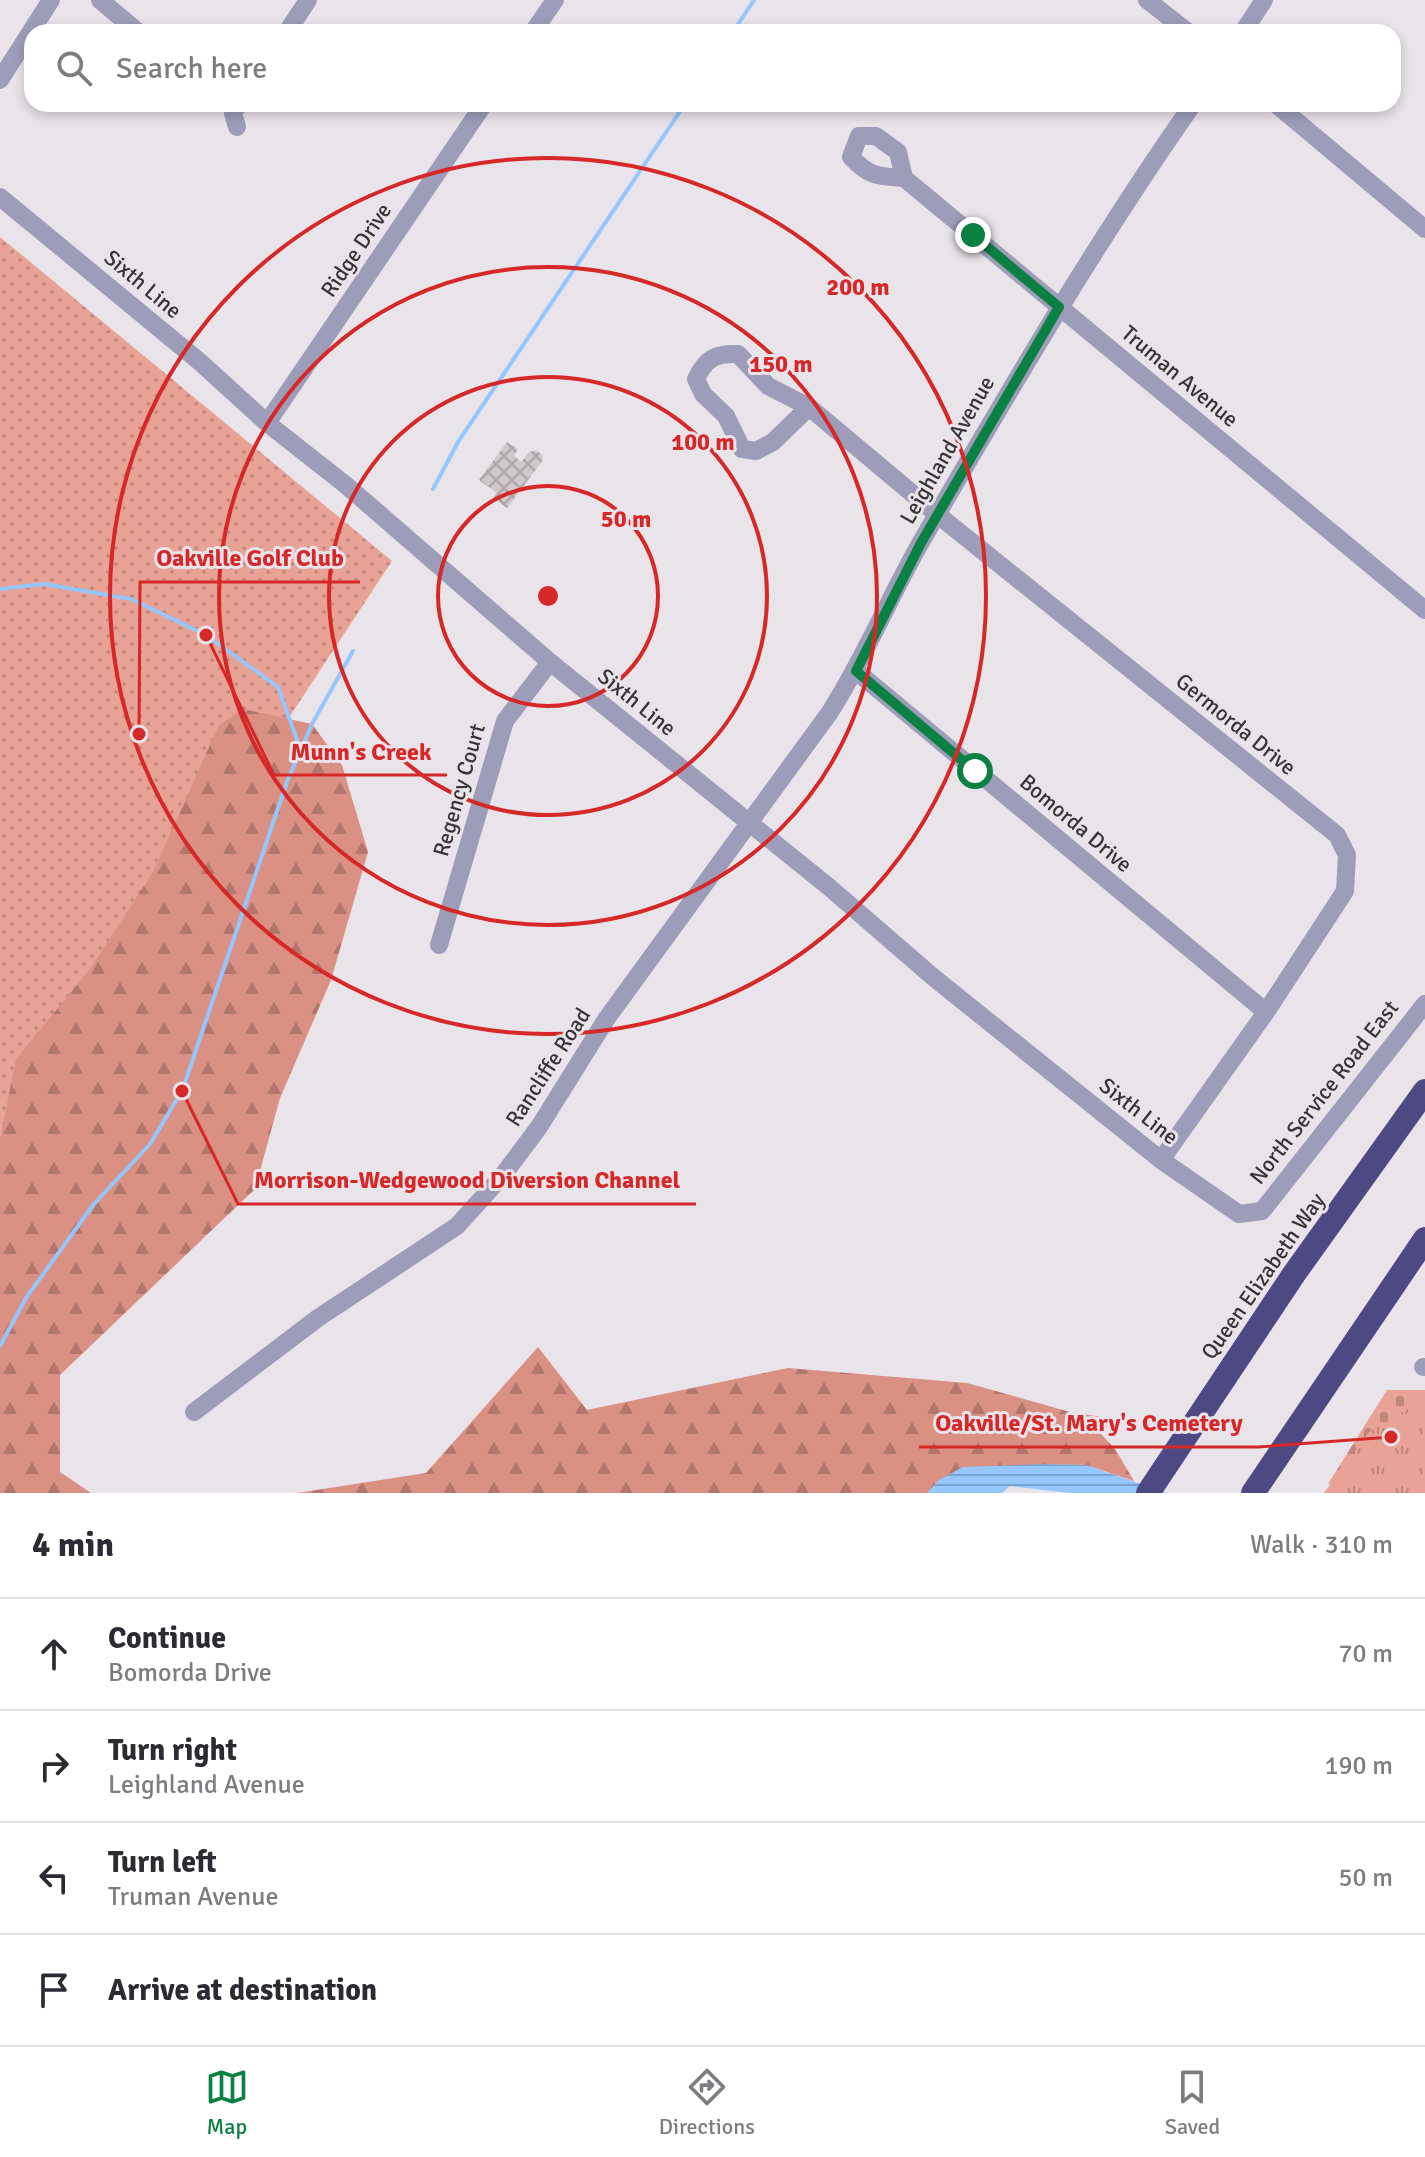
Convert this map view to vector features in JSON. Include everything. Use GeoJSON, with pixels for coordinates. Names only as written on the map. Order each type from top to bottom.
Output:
{"type":"FeatureCollection","features":[{"type":"Feature","properties":{"kind":"highway","name":"Queen Elizabeth Way"},"geometry":{"type":"LineString","coordinates":[[1148,1493],[1294,1274],[1425,1091]]}},
{"type":"Feature","properties":{"kind":"highway"},"geometry":{"type":"LineString","coordinates":[[1253,1493],[1425,1239]]}},
{"type":"Feature","properties":{"kind":"street"},"geometry":{"type":"LineString","coordinates":[[36,24],[51,0]]}},
{"type":"Feature","properties":{"kind":"street"},"geometry":{"type":"LineString","coordinates":[[100,0],[128,24]]}},
{"type":"Feature","properties":{"kind":"street"},"geometry":{"type":"LineString","coordinates":[[292,24],[308,0]]}},
{"type":"Feature","properties":{"kind":"street"},"geometry":{"type":"LineString","coordinates":[[538,24],[555,0]]}},
{"type":"Feature","properties":{"kind":"street"},"geometry":{"type":"LineString","coordinates":[[1147,0],[1178,24]]}},
{"type":"Feature","properties":{"kind":"street"},"geometry":{"type":"LineString","coordinates":[[1248,24],[1264,0]]}},
{"type":"Feature","properties":{"kind":"street"},"geometry":{"type":"LineString","coordinates":[[0,80],[24,42]]}},
{"type":"Feature","properties":{"kind":"street","name":"Ridge Drive"},"geometry":{"type":"LineString","coordinates":[[267,423],[479,112]]}},
{"type":"Feature","properties":{"kind":"street","name":"Leighland Avenue"},"geometry":{"type":"LineString","coordinates":[[750,823],[856,671],[921,543],[1059,307],[1187,112]]}},
{"type":"Feature","properties":{"kind":"street"},"geometry":{"type":"LineString","coordinates":[[1286,112],[1425,229]]}},
{"type":"Feature","properties":{"kind":"street","name":"Truman Avenue"},"geometry":{"type":"LineString","coordinates":[[904,178],[1425,610]]}},
{"type":"Feature","properties":{"kind":"street","name":"Sixth Line"},"geometry":{"type":"LineString","coordinates":[[0,197],[200,362],[267,423],[347,486],[550,662],[750,823],[933,977],[1161,1160],[1239,1214],[1262,1211]]}},
{"type":"Feature","properties":{"kind":"street","name":"Germorda Drive"},"geometry":{"type":"LineString","coordinates":[[809,407],[773,442],[756,451],[742,449],[726,416],[703,394],[696,379],[703,365],[721,354],[738,354],[768,386],[809,407],[938,515],[1337,835],[1347,855],[1345,891],[1266,1012],[1161,1160]]}},
{"type":"Feature","properties":{"kind":"street","name":"Regency Court"},"geometry":{"type":"LineString","coordinates":[[439,945],[505,721],[550,662]]}},
{"type":"Feature","properties":{"kind":"street","name":"Bomorda Drive"},"geometry":{"type":"LineString","coordinates":[[856,671],[1266,1012]]}},
{"type":"Feature","properties":{"kind":"street","name":"Rancliffe Road"},"geometry":{"type":"LineString","coordinates":[[194,1412],[318,1318],[457,1226],[503,1175],[539,1127],[607,1018],[750,823]]}},
{"type":"Feature","properties":{"kind":"street","name":"North Service Road East"},"geometry":{"type":"LineString","coordinates":[[1262,1211],[1425,1004]]}},
{"type":"Feature","properties":{"kind":"green space"},"geometry":{"type":"Polygon","coordinates":[[[0,237],[392,561],[165,906],[0,1177],[0,237]]]}},
{"type":"Feature","properties":{"kind":"green space"},"geometry":{"type":"Polygon","coordinates":[[[243,709],[312,724],[342,765],[368,852],[331,980],[280,1098],[255,1189],[60,1375],[60,1472],[91,1493],[0,1493],[0,1140],[16,1059],[90,969],[153,872],[219,725],[243,709]]]}},
{"type":"Feature","properties":{"kind":"green space"},"geometry":{"type":"Polygon","coordinates":[[[538,1347],[587,1410],[788,1368],[967,1383],[1070,1412],[1114,1419],[1101,1434],[1115,1449],[1134,1481],[1086,1465],[1043,1464],[1006,1467],[939,1480],[927,1493],[297,1493],[426,1473],[538,1347]]]}},
{"type":"Feature","properties":{"kind":"green space"},"geometry":{"type":"Polygon","coordinates":[[[1387,1390],[1425,1390],[1425,1493],[1328,1484],[1387,1390]]]}},
{"type":"Feature","properties":{"kind":"green space"},"geometry":{"type":"Polygon","coordinates":[[[1425,1399],[1425,1493],[1324,1493],[1368,1433],[1425,1399]]]}},
{"type":"Feature","properties":{"kind":"water"},"geometry":{"type":"Polygon","coordinates":[[[1086,1465],[1167,1493],[1069,1493],[1010,1486],[1002,1493],[927,1493],[939,1480],[963,1467],[1086,1465]]]}},
{"type":"Feature","properties":{"kind":"building"},"geometry":{"type":"Polygon","coordinates":[[[507,442],[518,449],[514,456],[521,462],[529,452],[536,450],[543,460],[507,508],[493,498],[497,493],[479,480],[507,442]]]}},
{"type":"Feature","properties":{"kind":"waterway"},"geometry":{"type":"LineString","coordinates":[[738,24],[754,0]]}},
{"type":"Feature","properties":{"kind":"waterway"},"geometry":{"type":"LineString","coordinates":[[433,489],[458,442],[680,112]]}},
{"type":"Feature","properties":{"kind":"waterway"},"geometry":{"type":"LineString","coordinates":[[0,589],[44,584],[131,599],[206,635],[278,687],[300,748]]}},
{"type":"Feature","properties":{"kind":"waterway"},"geometry":{"type":"LineString","coordinates":[[0,1346],[26,1298],[93,1205],[150,1144],[182,1091],[288,779],[312,724],[353,651]]}},
{"type":"Feature","properties":{"kind":"place","name":"Munn's Creek"},"geometry":{"type":"Point","coordinates":[206,635]}},
{"type":"Feature","properties":{"kind":"place","name":"Oakville Golf Club"},"geometry":{"type":"Point","coordinates":[139,734]}},
{"type":"Feature","properties":{"kind":"place","name":"Morrison-Wedgewood Diversion Channel"},"geometry":{"type":"Point","coordinates":[182,1091]}},
{"type":"Feature","properties":{"kind":"place","name":"Oakville/St. Mary's Cemetery"},"geometry":{"type":"Point","coordinates":[1391,1437]}},
{"type":"Feature","properties":{"kind":"route"},"geometry":{"type":"LineString","coordinates":[[973,235],[1059,307],[921,543],[856,671],[975,771]]}}]}
